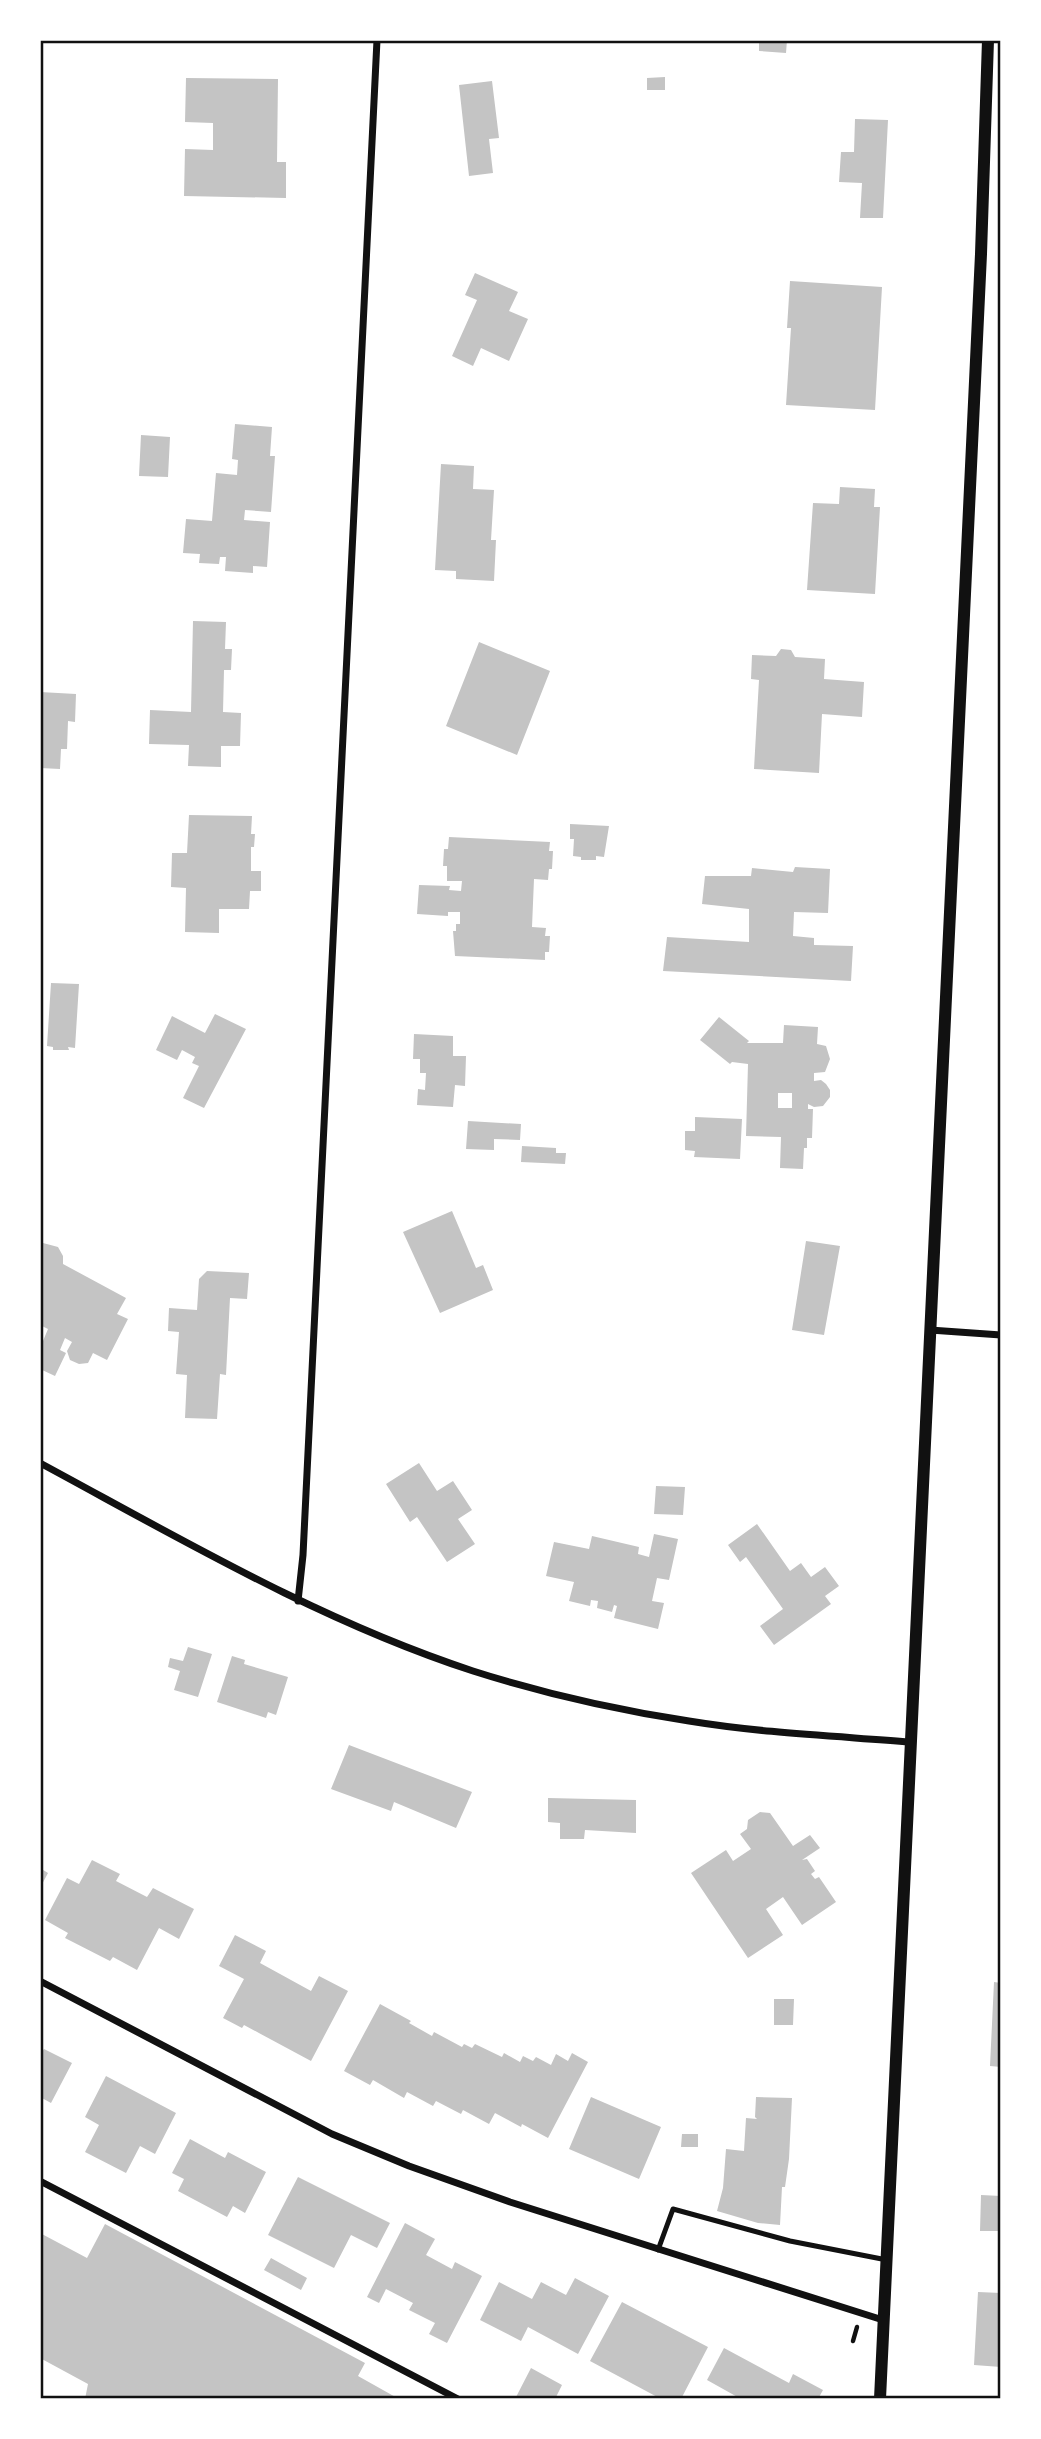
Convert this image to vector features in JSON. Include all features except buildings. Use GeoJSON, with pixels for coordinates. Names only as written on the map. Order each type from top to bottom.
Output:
{"type":"FeatureCollection","features":[{"type":"Feature","properties":{"kind":"street"},"geometry":{"type":"LineString","coordinates":[[298,1601],[303,1555],[377,40]]}},
{"type":"Feature","properties":{"kind":"street"},"geometry":{"type":"LineString","coordinates":[[880,2399],[980,282],[988,40]]}},
{"type":"Feature","properties":{"kind":"street"},"geometry":{"type":"LineString","coordinates":[[929,1329],[1001,1335]]}},
{"type":"Feature","properties":{"kind":"street"},"geometry":{"type":"LineString","coordinates":[[40,1463],[298,1601],[373,1634],[474,1671],[569,1697],[690,1722],[910,1742]]}},
{"type":"Feature","properties":{"kind":"street"},"geometry":{"type":"LineString","coordinates":[[40,1981],[332,2134],[372,2152],[510,2203],[883,2320]]}},
{"type":"Feature","properties":{"kind":"street"},"geometry":{"type":"LineString","coordinates":[[40,2181],[458,2399]]}},
{"type":"Feature","properties":{"kind":"lane"},"geometry":{"type":"LineString","coordinates":[[658,2250],[673,2209],[790,2241],[887,2260]]}}]}
